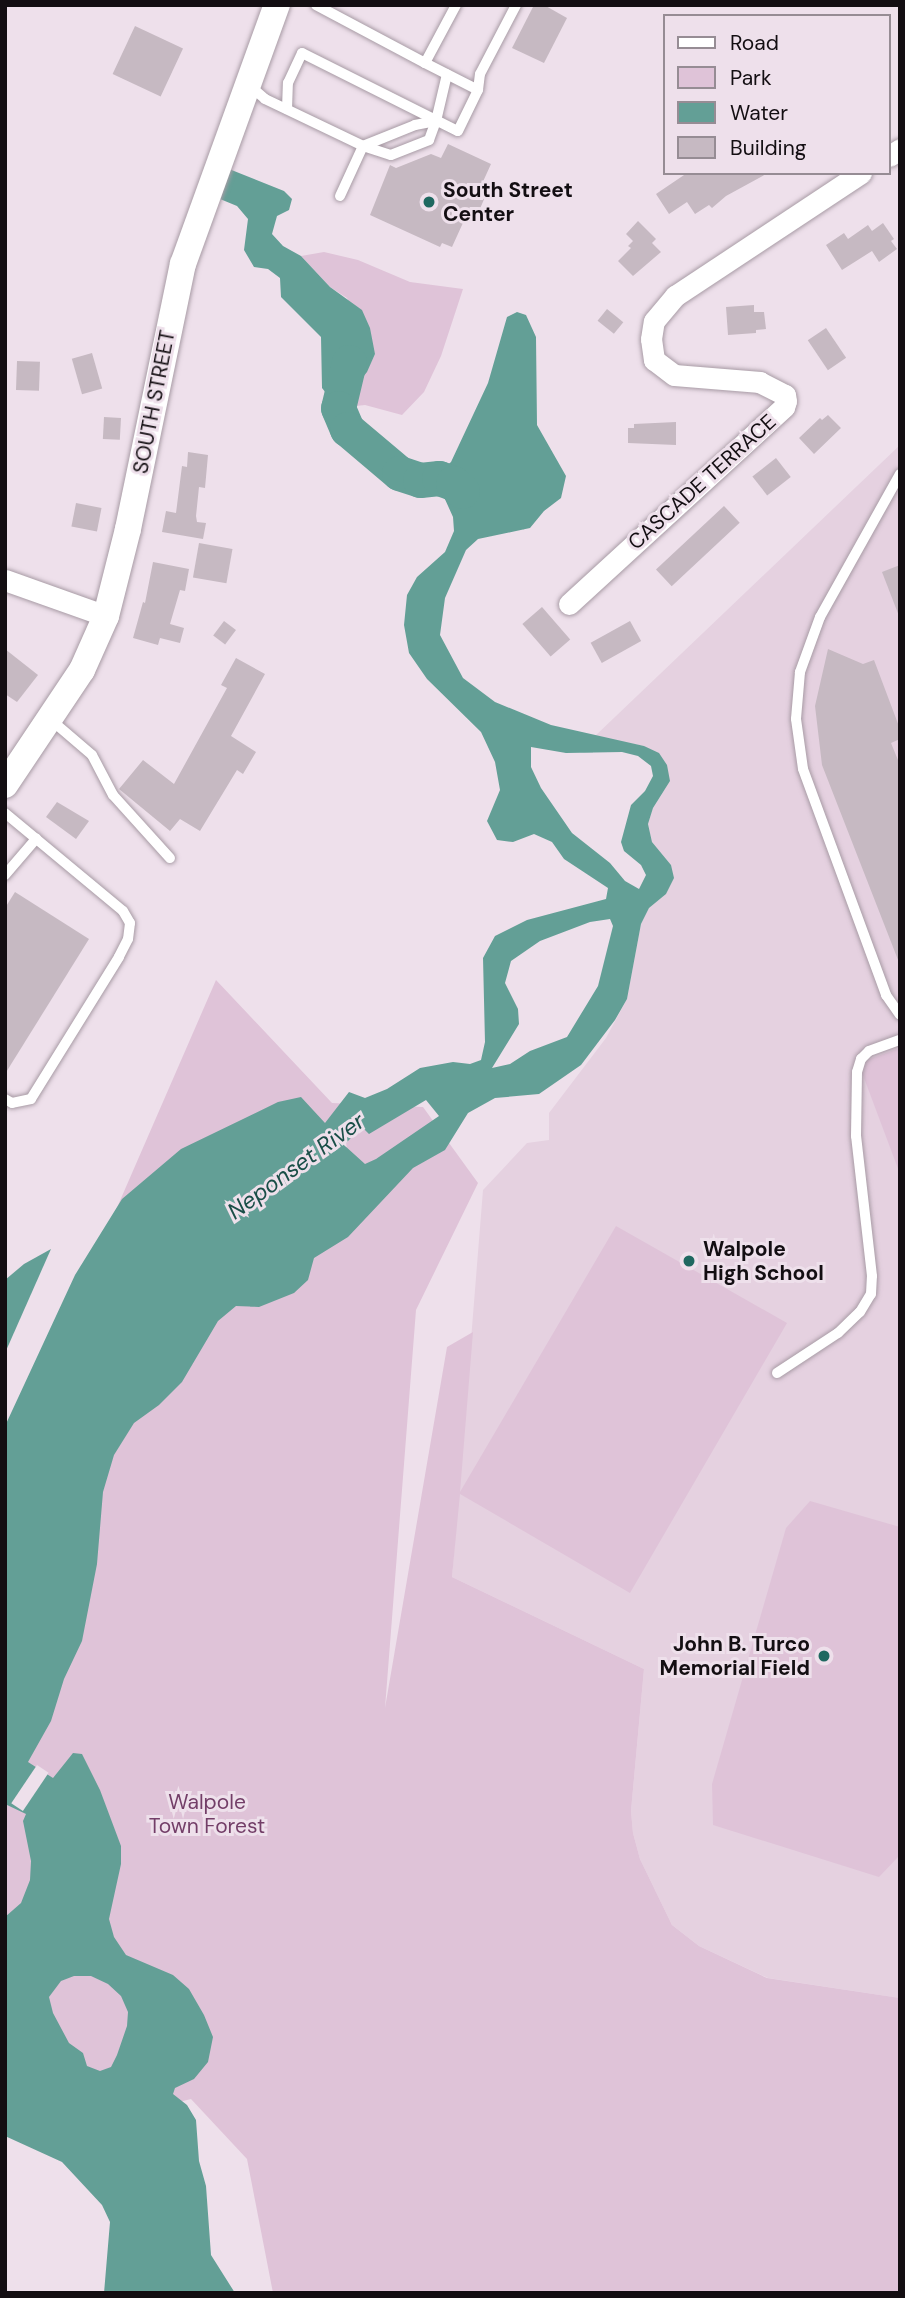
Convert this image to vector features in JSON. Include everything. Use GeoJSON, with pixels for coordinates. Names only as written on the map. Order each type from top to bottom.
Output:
{"type":"FeatureCollection","features":[{"type":"Feature","properties":{"kind":"street","name":"SOUTH STREET"},"geometry":{"type":"LineString","coordinates":[[5,785],[82,670],[106,616],[123,552],[183,264],[277,5]]}},
{"type":"Feature","properties":{"kind":"street","name":"CASCADE TERRACE"},"geometry":{"type":"LineString","coordinates":[[569,604],[784,407],[786,401],[785,395],[760,382],[674,375],[654,360],[651,339],[654,321],[675,296],[858,175]]}},
{"type":"Feature","properties":{"kind":"street"},"geometry":{"type":"LineString","coordinates":[[5,580],[106,616]]}},
{"type":"Feature","properties":{"kind":"lane"},"geometry":{"type":"LineString","coordinates":[[316,5],[478,90]]}},
{"type":"Feature","properties":{"kind":"lane"},"geometry":{"type":"LineString","coordinates":[[425,63],[456,5]]}},
{"type":"Feature","properties":{"kind":"lane"},"geometry":{"type":"LineString","coordinates":[[287,109],[288,83],[302,53],[458,131],[478,90],[480,75],[516,5]]}},
{"type":"Feature","properties":{"kind":"lane"},"geometry":{"type":"LineString","coordinates":[[247,83],[265,99],[363,146],[391,155],[429,140],[447,74]]}},
{"type":"Feature","properties":{"kind":"lane"},"geometry":{"type":"LineString","coordinates":[[340,196],[363,146],[415,125],[436,121]]}},
{"type":"Feature","properties":{"kind":"lane"},"geometry":{"type":"LineString","coordinates":[[900,474],[820,617],[800,672],[796,719],[803,769],[886,995],[900,1015]]}},
{"type":"Feature","properties":{"kind":"lane"},"geometry":{"type":"LineString","coordinates":[[50,719],[92,755],[113,795],[170,858]]}},
{"type":"Feature","properties":{"kind":"lane"},"geometry":{"type":"LineString","coordinates":[[5,813],[123,911],[130,923],[128,939],[31,1098],[12,1103],[5,1099]]}},
{"type":"Feature","properties":{"kind":"lane"},"geometry":{"type":"LineString","coordinates":[[5,876],[36,839]]}},
{"type":"Feature","properties":{"kind":"lane"},"geometry":{"type":"LineString","coordinates":[[778,1373],[838,1333],[860,1312],[871,1294],[872,1276],[856,1136],[856,1082],[861,1059],[869,1051],[900,1040]]}},
{"type":"Feature","properties":{"kind":"shaded area","name":"Walpole High School"},"geometry":{"type":"Polygon","coordinates":[[[900,445],[900,1998],[768,1978],[699,1946],[672,1925],[640,1859],[633,1833],[631,1811],[644,1669],[452,1577],[483,1190],[527,1143],[549,1140],[549,1113],[606,1038],[627,999],[641,924],[649,908],[666,894],[671,865],[652,842],[648,824],[653,808],[670,781],[644,746],[594,737],[900,445]]]}},
{"type":"Feature","properties":{"kind":"green space"},"geometry":{"type":"Polygon","coordinates":[[[324,252],[358,260],[410,282],[463,289],[441,356],[424,392],[402,415],[365,405],[338,408],[366,372],[375,354],[347,298],[330,287],[301,256],[324,252]]]}},
{"type":"Feature","properties":{"kind":"green space","name":"Walpole Town Forest"},"geometry":{"type":"Polygon","coordinates":[[[216,980],[332,1103],[423,1107],[478,1183],[416,1310],[385,1708],[447,1347],[473,1332],[460,1492],[616,1226],[787,1323],[630,1593],[460,1494],[452,1577],[644,1669],[631,1811],[633,1833],[640,1859],[672,1925],[699,1946],[767,1978],[900,1998],[900,2293],[273,2293],[247,2159],[191,2099],[36,2138],[5,2113],[5,1465],[216,980]]]}},
{"type":"Feature","properties":{"kind":"green space"},"geometry":{"type":"Polygon","coordinates":[[[900,1048],[900,1174],[861,1070],[864,1061],[900,1048]]]}},
{"type":"Feature","properties":{"kind":"green space","name":"John B. Turco Memorial Field"},"geometry":{"type":"Polygon","coordinates":[[[810,1501],[900,1527],[900,1855],[879,1877],[713,1825],[712,1784],[786,1528],[810,1501]]]}},
{"type":"Feature","properties":{"kind":"water"},"geometry":{"type":"Polygon","coordinates":[[[229,169],[284,191],[292,199],[289,210],[277,216],[272,234],[283,246],[301,256],[330,287],[362,310],[370,328],[375,354],[367,372],[338,408],[322,388],[321,337],[281,297],[280,278],[268,269],[254,267],[244,250],[248,219],[237,206],[220,199],[229,169]]]}},
{"type":"Feature","properties":{"kind":"water"},"geometry":{"type":"Polygon","coordinates":[[[517,312],[526,315],[536,337],[537,425],[566,476],[561,498],[544,511],[530,528],[478,539],[466,550],[445,598],[440,635],[463,678],[495,702],[551,725],[644,746],[659,753],[667,765],[670,781],[653,808],[648,824],[652,842],[671,865],[674,878],[666,894],[649,908],[641,924],[627,999],[615,1020],[581,1065],[539,1094],[495,1098],[468,1113],[445,1150],[413,1168],[348,1237],[314,1258],[308,1280],[294,1293],[259,1307],[236,1306],[218,1321],[182,1382],[159,1405],[134,1423],[114,1455],[103,1492],[97,1564],[82,1641],[64,1679],[51,1721],[28,1762],[53,1778],[73,1753],[82,1754],[100,1790],[121,1846],[121,1864],[109,1919],[114,1937],[126,1955],[173,1975],[189,1989],[213,2037],[208,2062],[194,2079],[175,2088],[173,2094],[187,2105],[196,2120],[199,2161],[206,2186],[211,2255],[235,2293],[104,2293],[110,2222],[102,2205],[62,2162],[5,2136],[5,1917],[21,1903],[30,1880],[31,1861],[23,1821],[26,1814],[5,1804],[5,1426],[75,1275],[122,1199],[181,1149],[278,1102],[301,1097],[325,1123],[349,1092],[365,1098],[387,1089],[420,1068],[453,1062],[470,1064],[481,1060],[485,1042],[483,958],[495,936],[527,920],[606,899],[608,888],[564,859],[552,842],[534,834],[513,842],[497,840],[487,821],[500,790],[495,762],[481,732],[427,679],[409,653],[404,625],[407,595],[417,577],[445,552],[454,531],[453,517],[444,497],[437,491],[419,485],[424,472],[438,473],[451,462],[488,383],[507,317],[517,312]],[[531,747],[531,767],[541,788],[572,833],[610,863],[625,881],[639,889],[646,875],[641,865],[624,851],[621,842],[631,805],[645,791],[653,776],[651,766],[638,756],[622,752],[566,753],[531,747]],[[610,919],[590,922],[540,941],[511,961],[505,983],[518,1009],[519,1024],[492,1068],[510,1064],[530,1051],[567,1037],[598,986],[613,926],[610,919]],[[426,1100],[369,1134],[362,1127],[344,1145],[365,1164],[439,1116],[426,1100]],[[74,1976],[61,1981],[49,1997],[53,2013],[69,2043],[83,2053],[87,2066],[100,2071],[111,2067],[127,2026],[128,2012],[121,1996],[108,1984],[91,1976],[74,1976]]]}},
{"type":"Feature","properties":{"kind":"water"},"geometry":{"type":"Polygon","coordinates":[[[51,1249],[5,1353],[5,1280],[24,1264],[51,1249]]]}},
{"type":"Feature","properties":{"kind":"pier"},"geometry":{"type":"Polygon","coordinates":[[[37,1765],[49,1773],[23,1811],[11,1803],[37,1765]]]}},
{"type":"Feature","properties":{"kind":"building"},"geometry":{"type":"Polygon","coordinates":[[[534,5],[544,5],[567,18],[544,63],[512,48],[534,5]]]}},
{"type":"Feature","properties":{"kind":"building"},"geometry":{"type":"Polygon","coordinates":[[[135,26],[183,48],[161,96],[113,74],[135,26]]]}},
{"type":"Feature","properties":{"kind":"building","name":"South Street Center"},"geometry":{"type":"Polygon","coordinates":[[[448,144],[491,164],[481,186],[488,190],[476,218],[467,214],[452,247],[442,243],[440,247],[370,215],[390,165],[396,168],[431,154],[441,158],[448,144]]]}},
{"type":"Feature","properties":{"kind":"building"},"geometry":{"type":"Polygon","coordinates":[[[684,175],[764,175],[726,196],[712,208],[709,205],[695,214],[687,202],[669,214],[656,194],[684,175]]]}},
{"type":"Feature","properties":{"kind":"building"},"geometry":{"type":"Polygon","coordinates":[[[638,221],[656,239],[652,243],[661,252],[633,276],[618,261],[631,248],[628,246],[633,241],[626,234],[638,221]]]}},
{"type":"Feature","properties":{"kind":"building"},"geometry":{"type":"Polygon","coordinates":[[[883,223],[897,249],[879,262],[872,251],[842,270],[826,245],[844,233],[848,239],[868,225],[872,231],[883,223]]]}},
{"type":"Feature","properties":{"kind":"building"},"geometry":{"type":"Polygon","coordinates":[[[754,305],[754,312],[764,312],[766,329],[756,330],[756,333],[728,335],[726,307],[754,305]]]}},
{"type":"Feature","properties":{"kind":"building"},"geometry":{"type":"Polygon","coordinates":[[[607,309],[623,322],[614,334],[598,321],[607,309]]]}},
{"type":"Feature","properties":{"kind":"building"},"geometry":{"type":"Polygon","coordinates":[[[826,328],[846,358],[828,370],[808,340],[826,328]]]}},
{"type":"Feature","properties":{"kind":"building"},"geometry":{"type":"Polygon","coordinates":[[[92,353],[102,389],[82,394],[72,359],[92,353]]]}},
{"type":"Feature","properties":{"kind":"building"},"geometry":{"type":"Polygon","coordinates":[[[17,361],[40,362],[39,391],[16,390],[17,361]]]}},
{"type":"Feature","properties":{"kind":"building"},"geometry":{"type":"Polygon","coordinates":[[[828,415],[841,428],[814,454],[799,438],[820,418],[822,420],[828,415]]]}},
{"type":"Feature","properties":{"kind":"building"},"geometry":{"type":"Polygon","coordinates":[[[104,417],[121,418],[120,440],[103,439],[104,417]]]}},
{"type":"Feature","properties":{"kind":"building"},"geometry":{"type":"Polygon","coordinates":[[[676,422],[676,445],[628,443],[628,428],[634,428],[634,424],[676,422]]]}},
{"type":"Feature","properties":{"kind":"building"},"geometry":{"type":"Polygon","coordinates":[[[188,452],[208,455],[205,488],[199,487],[196,516],[197,522],[206,523],[203,539],[162,532],[166,511],[176,513],[182,466],[187,467],[188,452]]]}},
{"type":"Feature","properties":{"kind":"building"},"geometry":{"type":"Polygon","coordinates":[[[776,458],[791,477],[767,495],[752,476],[776,458]]]}},
{"type":"Feature","properties":{"kind":"building"},"geometry":{"type":"Polygon","coordinates":[[[76,503],[102,508],[97,532],[71,527],[76,503]]]}},
{"type":"Feature","properties":{"kind":"building"},"geometry":{"type":"Polygon","coordinates":[[[724,506],[740,523],[672,586],[656,569],[724,506]]]}},
{"type":"Feature","properties":{"kind":"building"},"geometry":{"type":"Polygon","coordinates":[[[199,543],[232,549],[226,583],[193,577],[199,543]]]}},
{"type":"Feature","properties":{"kind":"building"},"geometry":{"type":"Polygon","coordinates":[[[153,562],[189,569],[185,591],[180,590],[170,624],[184,628],[180,643],[160,638],[158,645],[133,638],[143,602],[145,603],[153,562]]]}},
{"type":"Feature","properties":{"kind":"building"},"geometry":{"type":"Polygon","coordinates":[[[900,565],[900,616],[899,616],[882,572],[900,565]]]}},
{"type":"Feature","properties":{"kind":"building"},"geometry":{"type":"Polygon","coordinates":[[[542,607],[570,639],[551,657],[522,624],[542,607]]]}},
{"type":"Feature","properties":{"kind":"building"},"geometry":{"type":"Polygon","coordinates":[[[224,621],[236,630],[225,644],[213,635],[224,621]]]}},
{"type":"Feature","properties":{"kind":"building"},"geometry":{"type":"Polygon","coordinates":[[[630,621],[641,641],[602,663],[591,643],[630,621]]]}},
{"type":"Feature","properties":{"kind":"building"},"geometry":{"type":"Polygon","coordinates":[[[5,649],[38,675],[17,702],[5,694],[5,649]]]}},
{"type":"Feature","properties":{"kind":"building"},"geometry":{"type":"Polygon","coordinates":[[[828,649],[863,664],[874,660],[900,729],[900,739],[891,743],[900,765],[900,965],[822,765],[815,706],[828,649]]]}},
{"type":"Feature","properties":{"kind":"building"},"geometry":{"type":"Polygon","coordinates":[[[236,658],[265,674],[231,736],[256,752],[243,774],[237,770],[200,831],[180,819],[170,831],[119,789],[143,760],[174,784],[227,688],[221,685],[236,658]]]}},
{"type":"Feature","properties":{"kind":"building"},"geometry":{"type":"Polygon","coordinates":[[[57,802],[89,821],[76,839],[46,817],[57,802]]]}},
{"type":"Feature","properties":{"kind":"building"},"geometry":{"type":"Polygon","coordinates":[[[15,892],[89,939],[5,1074],[5,908],[15,892]]]}},
{"type":"Feature","properties":{"kind":"waterway","name":"Neponset River"},"geometry":{"type":"LineString","coordinates":[[349,362],[338,408],[347,429],[399,473],[420,480],[439,478],[453,483],[462,491]]}},
{"type":"Feature","properties":{"kind":"place","name":"South Street Center"},"geometry":{"type":"Point","coordinates":[429,202]}},
{"type":"Feature","properties":{"kind":"place","name":"Walpole High School"},"geometry":{"type":"Point","coordinates":[689,1261]}},
{"type":"Feature","properties":{"kind":"place","name":"John B. Turco Memorial Field"},"geometry":{"type":"Point","coordinates":[824,1656]}}]}
